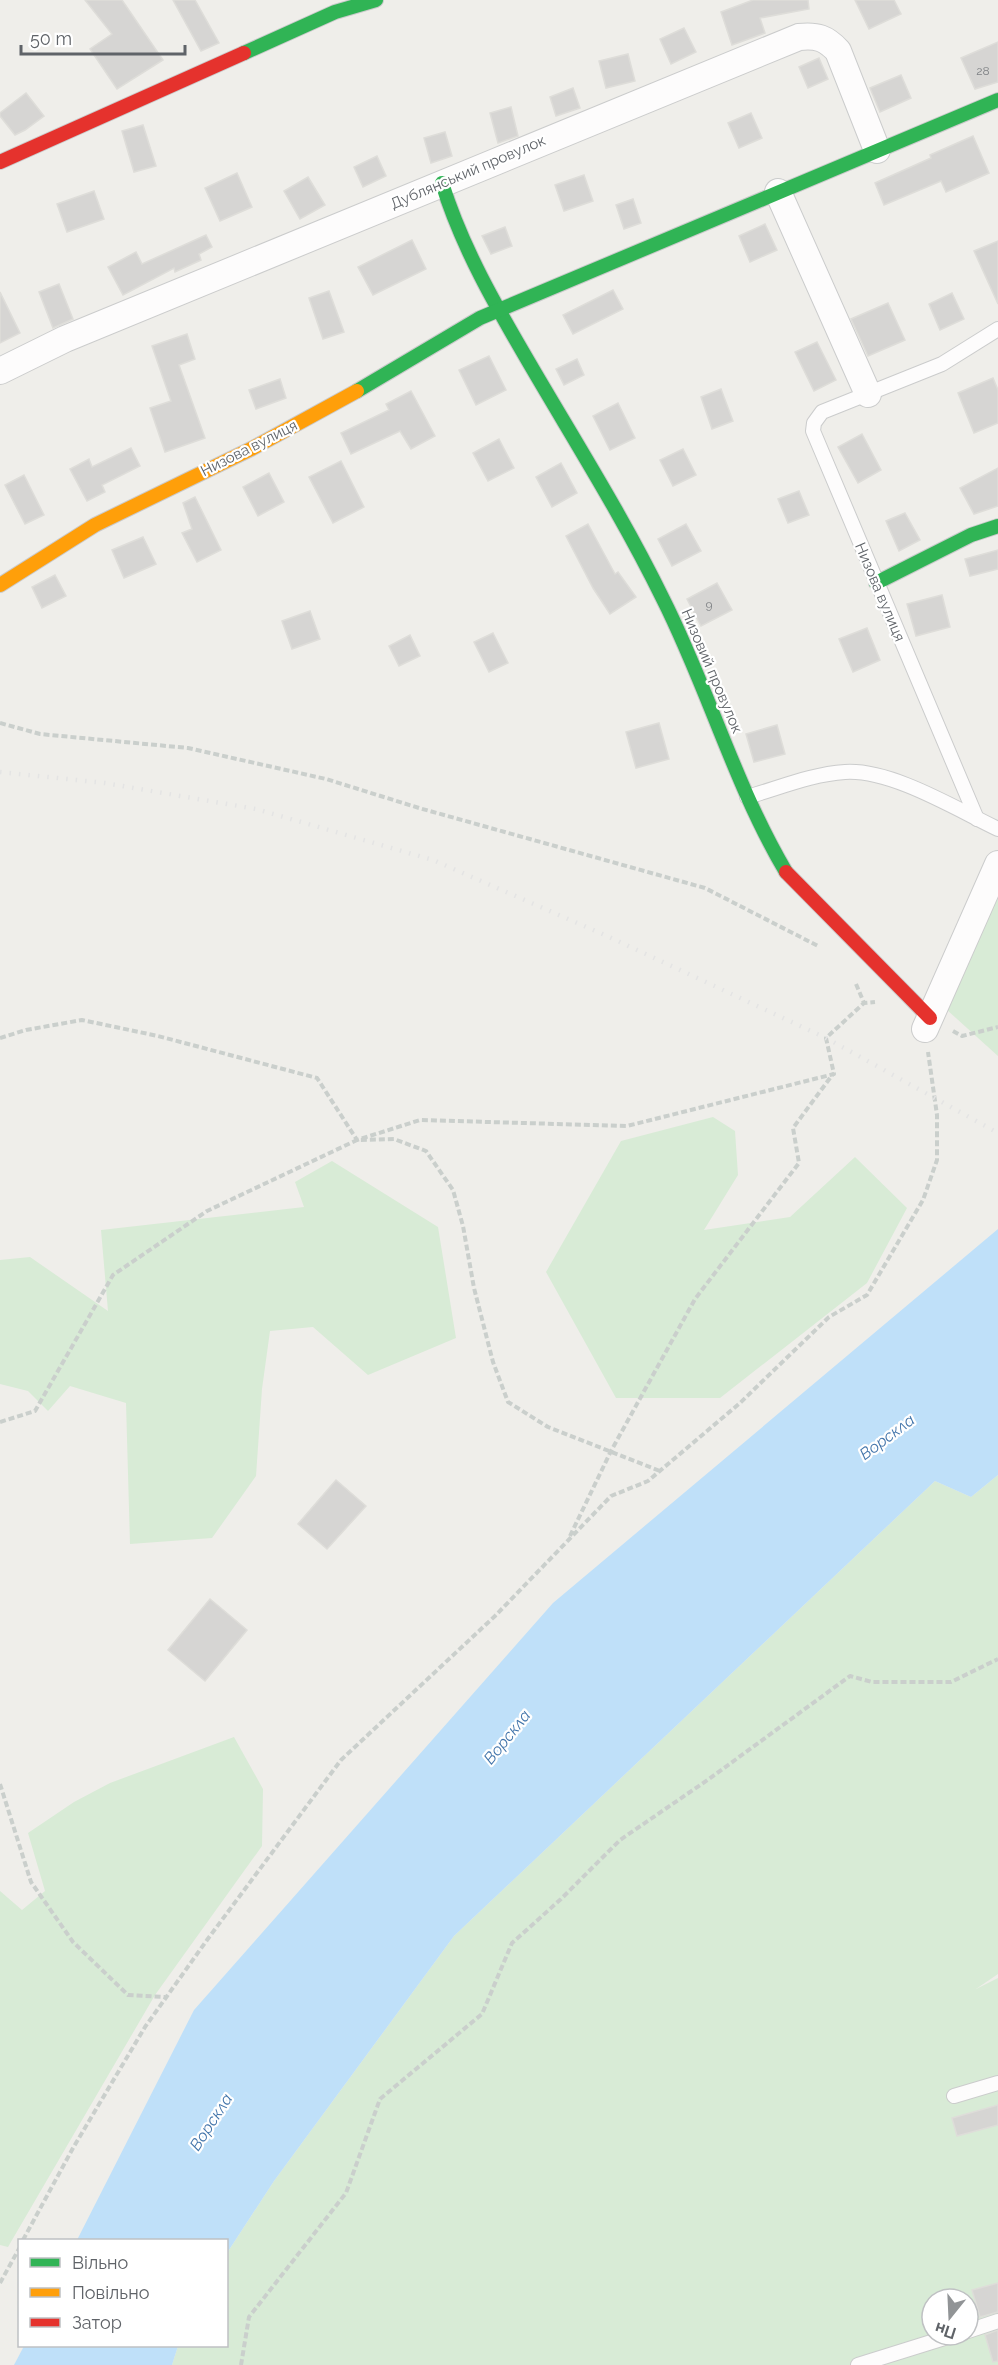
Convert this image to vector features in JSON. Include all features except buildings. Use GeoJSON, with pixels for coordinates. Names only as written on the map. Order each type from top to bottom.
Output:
{"type":"FeatureCollection","features":[{"type":"Feature","properties":{"kind":"street"},"geometry":{"type":"LineString","coordinates":[[0,162],[335,12],[376,0]]}},
{"type":"Feature","properties":{"kind":"street","name":"Дублянський провулок"},"geometry":{"type":"LineString","coordinates":[[0,371],[65,339],[788,41],[807,36],[818,36],[828,40],[838,51],[877,150]]}},
{"type":"Feature","properties":{"kind":"street","name":"Низова вулиця"},"geometry":{"type":"LineString","coordinates":[[0,585],[95,525],[261,444],[349,396],[480,318],[998,100]]}},
{"type":"Feature","properties":{"kind":"street"},"geometry":{"type":"LineString","coordinates":[[442,183],[453,219],[498,310]]}},
{"type":"Feature","properties":{"kind":"street"},"geometry":{"type":"LineString","coordinates":[[778,192],[868,394]]}},
{"type":"Feature","properties":{"kind":"street","name":"Низовий провулок"},"geometry":{"type":"LineString","coordinates":[[498,310],[625,527],[664,600],[764,835],[787,874],[927,1023]]}},
{"type":"Feature","properties":{"kind":"street"},"geometry":{"type":"LineString","coordinates":[[876,583],[971,535],[998,525]]}},
{"type":"Feature","properties":{"kind":"street"},"geometry":{"type":"LineString","coordinates":[[927,1023],[998,864]]}},
{"type":"Feature","properties":{"kind":"lane","name":"Низова вулиця"},"geometry":{"type":"LineString","coordinates":[[977,819],[813,431],[814,423],[822,412],[942,364],[998,329]]}},
{"type":"Feature","properties":{"kind":"lane"},"geometry":{"type":"LineString","coordinates":[[747,797],[825,774],[864,772],[903,784],[998,829]]}},
{"type":"Feature","properties":{"kind":"lane"},"geometry":{"type":"LineString","coordinates":[[954,2096],[998,2084]]}},
{"type":"Feature","properties":{"kind":"lane"},"geometry":{"type":"LineString","coordinates":[[980,2327],[998,2321]]}},
{"type":"Feature","properties":{"kind":"lane"},"geometry":{"type":"LineString","coordinates":[[858,2365],[920,2346]]}},
{"type":"Feature","properties":{"kind":"path"},"geometry":{"type":"LineString","coordinates":[[0,723],[40,734],[188,748],[326,778],[419,808],[705,888],[817,945],[826,952]]}},
{"type":"Feature","properties":{"kind":"path"},"geometry":{"type":"LineString","coordinates":[[852,975],[864,1003]]}},
{"type":"Feature","properties":{"kind":"path"},"geometry":{"type":"LineString","coordinates":[[568,1541],[611,1451],[695,1299],[799,1163],[793,1128],[834,1074],[826,1038],[864,1003],[886,1001]]}},
{"type":"Feature","properties":{"kind":"path"},"geometry":{"type":"LineString","coordinates":[[0,1038],[26,1030],[82,1020],[158,1036],[317,1078],[357,1140]]}},
{"type":"Feature","properties":{"kind":"path"},"geometry":{"type":"LineString","coordinates":[[24,2239],[73,2148],[145,2027],[341,1760],[495,1616],[611,1496],[648,1481],[740,1403],[828,1317],[867,1295],[923,1200],[937,1160],[937,1114],[927,1023],[962,1036],[998,1027]]}},
{"type":"Feature","properties":{"kind":"path"},"geometry":{"type":"LineString","coordinates":[[0,1422],[35,1411],[113,1275],[207,1210],[357,1140],[420,1120],[627,1126],[834,1074]]}},
{"type":"Feature","properties":{"kind":"path"},"geometry":{"type":"LineString","coordinates":[[357,1140],[394,1139],[426,1152],[453,1190],[493,1362],[508,1402],[549,1427],[660,1471]]}},
{"type":"Feature","properties":{"kind":"path"},"geometry":{"type":"LineString","coordinates":[[242,2365],[249,2317],[345,2193],[380,2099],[482,2014],[512,1943],[561,1899],[620,1840],[709,1779],[850,1676],[872,1682],[951,1682],[998,1659]]}},
{"type":"Feature","properties":{"kind":"path"},"geometry":{"type":"LineString","coordinates":[[0,1784],[31,1882],[73,1942],[128,1995],[165,1997]]}},
{"type":"Feature","properties":{"kind":"path"},"geometry":{"type":"LineString","coordinates":[[0,2283],[18,2251]]}},
{"type":"Feature","properties":{"kind":"green space"},"geometry":{"type":"Polygon","coordinates":[[[998,892],[998,1056],[946,1009],[998,892]]]}},
{"type":"Feature","properties":{"kind":"green space"},"geometry":{"type":"Polygon","coordinates":[[[713,1117],[735,1131],[738,1175],[704,1230],[790,1217],[855,1157],[907,1208],[867,1283],[720,1398],[616,1398],[546,1272],[621,1141],[713,1117]]]}},
{"type":"Feature","properties":{"kind":"green space"},"geometry":{"type":"Polygon","coordinates":[[[332,1161],[438,1227],[456,1338],[368,1375],[313,1327],[270,1331],[262,1389],[256,1476],[212,1538],[130,1544],[126,1403],[70,1386],[48,1411],[28,1391],[0,1384],[0,1260],[30,1257],[108,1311],[101,1230],[304,1207],[295,1182],[332,1161]]]}},
{"type":"Feature","properties":{"kind":"green space"},"geometry":{"type":"Polygon","coordinates":[[[998,1475],[998,1974],[976,1989],[998,1978],[998,2365],[172,2365],[178,2347],[228,2347],[228,2251],[274,2181],[454,1936],[935,1481],[971,1497],[998,1475]]]}},
{"type":"Feature","properties":{"kind":"green space"},"geometry":{"type":"Polygon","coordinates":[[[234,1737],[263,1789],[262,1846],[155,1995],[8,2247],[0,2245],[0,1891],[22,1910],[45,1891],[28,1833],[74,1802],[110,1783],[234,1737]]]}},
{"type":"Feature","properties":{"kind":"water","name":"Ворскла"},"geometry":{"type":"Polygon","coordinates":[[[998,1229],[998,1475],[971,1497],[935,1481],[454,1936],[274,2181],[228,2251],[228,2239],[78,2239],[194,2010],[553,1603],[998,1229]]]}},
{"type":"Feature","properties":{"kind":"water"},"geometry":{"type":"Polygon","coordinates":[[[23,2347],[178,2347],[172,2365],[14,2365],[23,2347]]]}},
{"type":"Feature","properties":{"kind":"railway"},"geometry":{"type":"LineString","coordinates":[[0,772],[105,783],[256,809],[433,860],[607,936],[826,1038],[998,1133]]}},
{"type":"Feature","properties":{"kind":"traffic: fast"},"geometry":{"type":"LineString","coordinates":[[244,53],[335,12],[376,0]]}},
{"type":"Feature","properties":{"kind":"traffic: fast"},"geometry":{"type":"LineString","coordinates":[[357,391],[480,318],[998,100]]}},
{"type":"Feature","properties":{"kind":"traffic: fast"},"geometry":{"type":"LineString","coordinates":[[442,183],[470,254],[493,300],[616,510],[663,599],[752,806],[786,872]]}},
{"type":"Feature","properties":{"kind":"traffic: fast"},"geometry":{"type":"LineString","coordinates":[[876,583],[971,535],[998,526]]}},
{"type":"Feature","properties":{"kind":"traffic: slow"},"geometry":{"type":"LineString","coordinates":[[0,585],[95,525],[251,449],[357,391]]}},
{"type":"Feature","properties":{"kind":"traffic: jam"},"geometry":{"type":"LineString","coordinates":[[0,162],[244,53]]}},
{"type":"Feature","properties":{"kind":"traffic: jam"},"geometry":{"type":"LineString","coordinates":[[786,872],[930,1018]]}}]}
